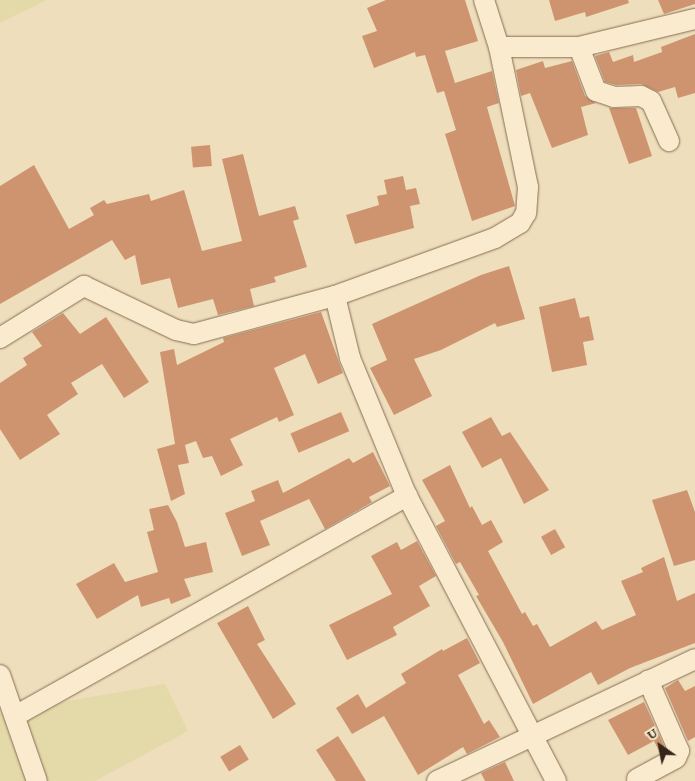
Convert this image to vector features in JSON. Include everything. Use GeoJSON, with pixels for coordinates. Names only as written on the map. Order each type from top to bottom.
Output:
{"type":"FeatureCollection","features":[{"type":"Feature","properties":{"kind":"street"},"geometry":{"type":"LineString","coordinates":[[0,338],[84,286],[176,330],[194,334],[335,296],[496,238],[520,223],[529,202],[528,187],[499,46],[484,0]]}},
{"type":"Feature","properties":{"kind":"street"},"geometry":{"type":"LineString","coordinates":[[499,46],[579,47],[695,19]]}},
{"type":"Feature","properties":{"kind":"street"},"geometry":{"type":"LineString","coordinates":[[579,47],[596,91],[614,97],[641,96],[651,101],[669,140]]}},
{"type":"Feature","properties":{"kind":"street"},"geometry":{"type":"LineString","coordinates":[[335,296],[350,358],[408,496],[556,781]]}},
{"type":"Feature","properties":{"kind":"street"},"geometry":{"type":"LineString","coordinates":[[15,716],[408,496]]}},
{"type":"Feature","properties":{"kind":"street"},"geometry":{"type":"LineString","coordinates":[[437,781],[695,659]]}},
{"type":"Feature","properties":{"kind":"street"},"geometry":{"type":"LineString","coordinates":[[0,675],[37,781]]}},
{"type":"Feature","properties":{"kind":"street"},"geometry":{"type":"LineString","coordinates":[[637,779],[676,758],[679,751],[648,680]]}},
{"type":"Feature","properties":{"kind":"shaded area"},"geometry":{"type":"Polygon","coordinates":[[[0,0],[47,0],[0,23],[0,0]]]}},
{"type":"Feature","properties":{"kind":"shaded area"},"geometry":{"type":"Polygon","coordinates":[[[165,684],[188,731],[95,781],[0,781],[0,713],[165,684]]]}},
{"type":"Feature","properties":{"kind":"building"},"geometry":{"type":"Polygon","coordinates":[[[386,0],[465,0],[478,41],[445,51],[455,83],[492,71],[499,103],[487,107],[515,206],[472,221],[445,134],[456,130],[444,91],[437,93],[425,55],[416,57],[415,52],[374,68],[362,36],[377,31],[367,8],[386,0]]]}},
{"type":"Feature","properties":{"kind":"building"},"geometry":{"type":"Polygon","coordinates":[[[549,0],[628,0],[629,3],[586,17],[585,12],[555,21],[549,0]]]}},
{"type":"Feature","properties":{"kind":"building"},"geometry":{"type":"Polygon","coordinates":[[[658,0],[695,0],[695,4],[664,14],[658,0]]]}},
{"type":"Feature","properties":{"kind":"building"},"geometry":{"type":"Polygon","coordinates":[[[695,34],[695,93],[678,98],[675,87],[658,92],[641,84],[616,85],[605,82],[595,56],[609,52],[613,62],[633,55],[634,62],[662,52],[661,47],[695,34]]]}},
{"type":"Feature","properties":{"kind":"building"},"geometry":{"type":"Polygon","coordinates":[[[543,61],[545,68],[572,61],[585,96],[596,103],[581,107],[588,135],[552,148],[530,93],[521,96],[516,70],[543,61]]]}},
{"type":"Feature","properties":{"kind":"building"},"geometry":{"type":"Polygon","coordinates":[[[609,108],[636,108],[652,156],[629,164],[609,108]]]}},
{"type":"Feature","properties":{"kind":"building"},"geometry":{"type":"Polygon","coordinates":[[[210,145],[212,166],[193,168],[191,147],[210,145]]]}},
{"type":"Feature","properties":{"kind":"building"},"geometry":{"type":"Polygon","coordinates":[[[243,154],[259,216],[295,206],[299,219],[293,221],[307,267],[274,277],[276,282],[250,289],[254,306],[218,315],[213,299],[178,308],[170,278],[141,285],[135,255],[125,260],[112,240],[0,304],[0,186],[34,165],[69,229],[94,215],[90,208],[104,200],[107,204],[149,194],[151,201],[184,190],[202,251],[242,241],[222,159],[243,154]]]}},
{"type":"Feature","properties":{"kind":"building"},"geometry":{"type":"Polygon","coordinates":[[[403,176],[406,190],[416,188],[420,204],[410,206],[414,228],[355,244],[346,215],[379,205],[377,196],[387,194],[384,180],[403,176]]]}},
{"type":"Feature","properties":{"kind":"building"},"geometry":{"type":"Polygon","coordinates":[[[509,266],[525,319],[497,327],[495,323],[441,350],[414,359],[432,396],[394,415],[370,368],[387,360],[372,324],[481,275],[509,266]]]}},
{"type":"Feature","properties":{"kind":"building"},"geometry":{"type":"Polygon","coordinates":[[[575,298],[580,318],[589,316],[594,340],[583,342],[587,365],[552,372],[539,307],[575,298]]]}},
{"type":"Feature","properties":{"kind":"building"},"geometry":{"type":"Polygon","coordinates":[[[321,312],[343,373],[318,384],[305,354],[274,368],[294,415],[279,422],[277,417],[230,439],[243,465],[221,476],[212,456],[203,458],[196,441],[185,445],[189,463],[178,465],[185,494],[171,501],[157,449],[175,444],[160,352],[174,349],[177,365],[224,342],[223,338],[321,312]]]}},
{"type":"Feature","properties":{"kind":"building"},"geometry":{"type":"Polygon","coordinates":[[[63,313],[80,334],[106,317],[149,382],[124,398],[102,364],[71,383],[78,394],[47,415],[60,434],[20,460],[0,429],[0,383],[27,365],[23,358],[42,346],[32,332],[63,313]]]}},
{"type":"Feature","properties":{"kind":"building"},"geometry":{"type":"Polygon","coordinates":[[[341,412],[349,431],[299,453],[290,433],[341,412]]]}},
{"type":"Feature","properties":{"kind":"building"},"geometry":{"type":"Polygon","coordinates":[[[491,417],[502,436],[510,432],[549,490],[524,504],[501,458],[482,468],[462,432],[491,417]]]}},
{"type":"Feature","properties":{"kind":"building"},"geometry":{"type":"Polygon","coordinates":[[[373,452],[390,486],[369,497],[372,502],[325,529],[309,499],[260,521],[270,545],[242,556],[225,513],[255,501],[251,491],[278,480],[283,493],[349,458],[353,463],[373,452]]]}},
{"type":"Feature","properties":{"kind":"building"},"geometry":{"type":"Polygon","coordinates":[[[450,465],[470,508],[472,506],[482,525],[491,520],[503,542],[488,551],[522,614],[525,612],[533,626],[537,624],[550,647],[596,621],[602,630],[636,615],[621,581],[643,572],[641,568],[664,557],[677,601],[695,593],[695,643],[630,668],[598,685],[591,672],[533,704],[503,642],[476,596],[479,595],[460,562],[456,564],[436,526],[445,521],[422,480],[450,465]]]}},
{"type":"Feature","properties":{"kind":"building"},"geometry":{"type":"Polygon","coordinates":[[[687,490],[695,512],[695,560],[674,566],[652,500],[687,490]]]}},
{"type":"Feature","properties":{"kind":"building"},"geometry":{"type":"Polygon","coordinates":[[[168,505],[177,522],[185,547],[206,542],[213,572],[184,579],[191,596],[171,604],[169,598],[141,607],[138,595],[97,619],[76,584],[114,563],[125,582],[158,572],[147,532],[154,530],[149,509],[168,505]]]}},
{"type":"Feature","properties":{"kind":"building"},"geometry":{"type":"Polygon","coordinates":[[[555,529],[565,547],[551,555],[541,537],[555,529]]]}},
{"type":"Feature","properties":{"kind":"building"},"geometry":{"type":"Polygon","coordinates":[[[417,541],[436,576],[419,586],[430,606],[393,627],[397,635],[347,660],[329,625],[392,594],[371,556],[397,542],[401,550],[417,541]]]}},
{"type":"Feature","properties":{"kind":"building"},"geometry":{"type":"Polygon","coordinates":[[[248,606],[265,640],[257,644],[296,704],[273,719],[217,623],[248,606]]]}},
{"type":"Feature","properties":{"kind":"building"},"geometry":{"type":"Polygon","coordinates":[[[467,638],[480,663],[458,675],[484,724],[489,720],[500,737],[467,754],[463,747],[418,775],[384,716],[352,734],[336,708],[358,694],[366,708],[406,683],[401,674],[442,649],[443,651],[467,638]]]}},
{"type":"Feature","properties":{"kind":"building"},"geometry":{"type":"Polygon","coordinates":[[[678,680],[685,691],[695,686],[695,737],[688,741],[665,688],[678,680]]]}},
{"type":"Feature","properties":{"kind":"building"},"geometry":{"type":"Polygon","coordinates":[[[644,702],[666,750],[660,753],[654,741],[628,755],[608,720],[644,702]]]}},
{"type":"Feature","properties":{"kind":"building"},"geometry":{"type":"Polygon","coordinates":[[[338,736],[366,781],[336,781],[316,750],[338,736]]]}},
{"type":"Feature","properties":{"kind":"building"},"geometry":{"type":"Polygon","coordinates":[[[240,745],[249,760],[229,771],[220,757],[240,745]]]}},
{"type":"Feature","properties":{"kind":"building"},"geometry":{"type":"Polygon","coordinates":[[[505,762],[514,781],[485,781],[481,773],[505,762]]]}}]}
